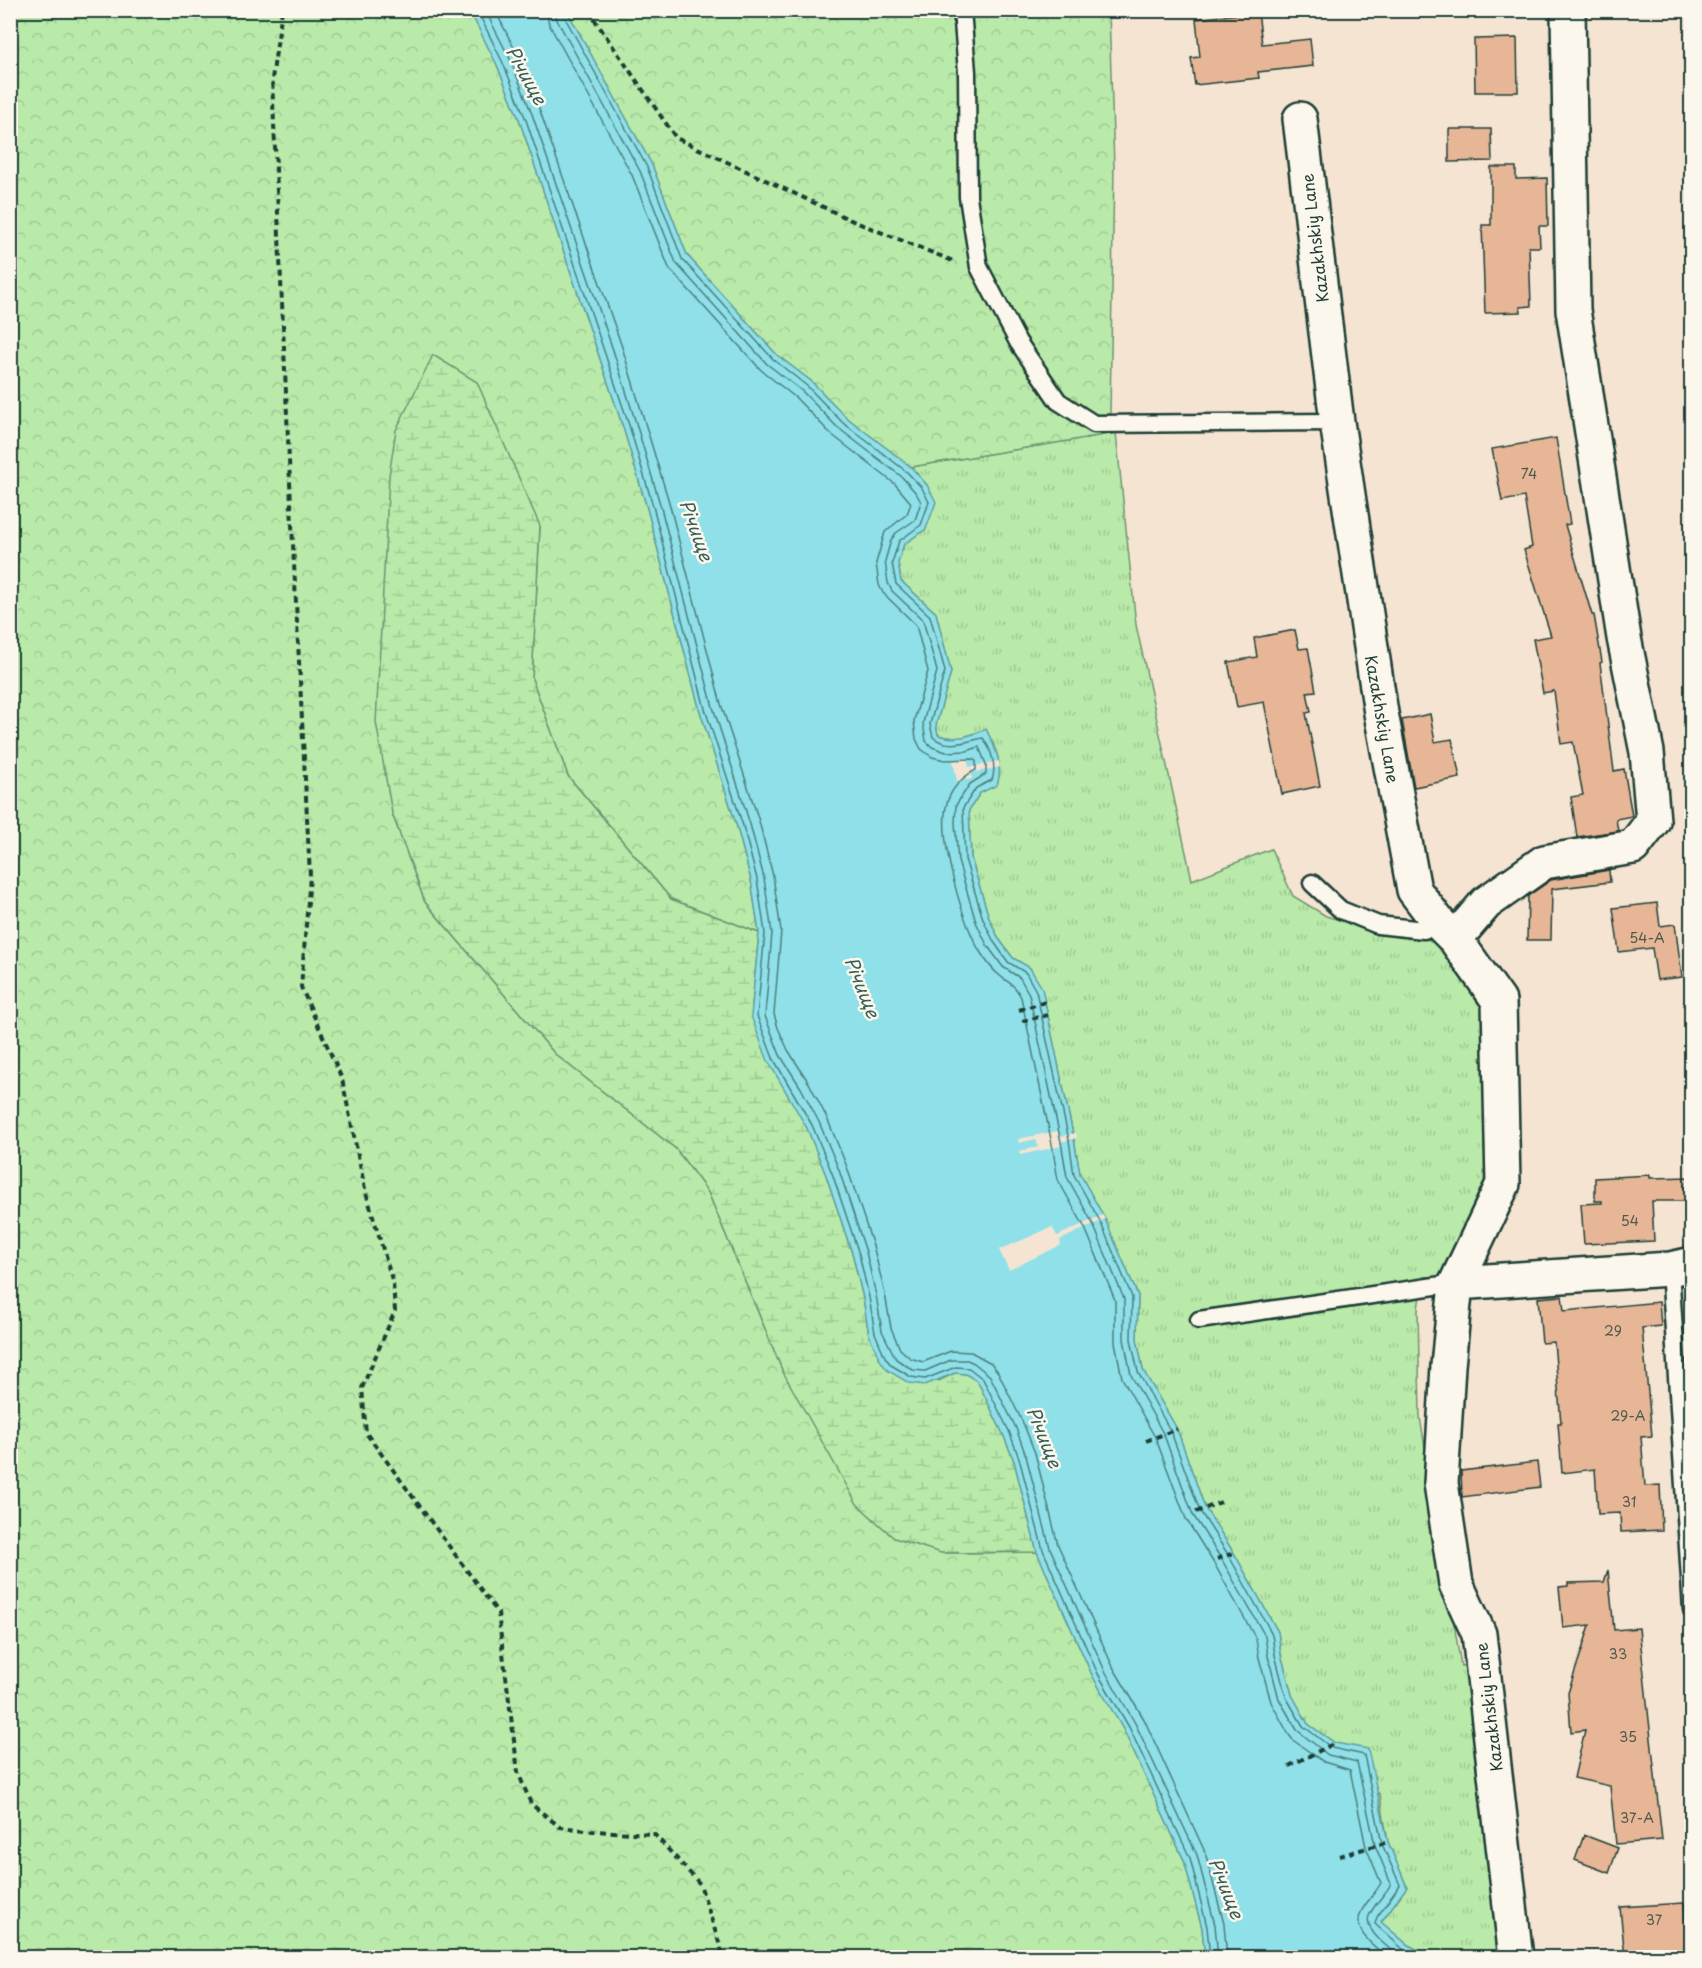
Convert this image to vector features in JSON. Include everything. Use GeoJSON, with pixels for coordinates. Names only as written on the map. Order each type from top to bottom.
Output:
{"type":"FeatureCollection","features":[{"type":"Feature","properties":{"kind":"street"},"geometry":{"type":"LineString","coordinates":[[1447,931],[1544,862],[1633,847],[1653,821],[1647,752],[1624,638],[1573,310],[1568,10]]}},
{"type":"Feature","properties":{"kind":"street","name":"Kazakhskiy Lane"},"geometry":{"type":"LineString","coordinates":[[1300,119],[1337,422],[1381,713],[1414,890],[1499,1001],[1503,1184],[1456,1283],[1441,1483],[1456,1584],[1479,1634],[1516,1958]]}},
{"type":"Feature","properties":{"kind":"street"},"geometry":{"type":"LineString","coordinates":[[1456,1283],[1681,1266]]}},
{"type":"Feature","properties":{"kind":"lane"},"geometry":{"type":"LineString","coordinates":[[962,10],[967,72],[968,197],[979,267],[1018,342],[1059,401],[1094,424],[1337,422]]}},
{"type":"Feature","properties":{"kind":"lane"},"geometry":{"type":"LineString","coordinates":[[1312,883],[1341,910],[1378,925],[1447,931]]}},
{"type":"Feature","properties":{"kind":"lane"},"geometry":{"type":"LineString","coordinates":[[1681,1266],[1692,1610]]}},
{"type":"Feature","properties":{"kind":"lane"},"geometry":{"type":"LineString","coordinates":[[1199,1320],[1456,1283]]}},
{"type":"Feature","properties":{"kind":"path"},"geometry":{"type":"LineString","coordinates":[[282,10],[272,79],[310,876],[301,987],[342,1079],[365,1189],[393,1283],[395,1311],[362,1388],[366,1432],[498,1613],[518,1772],[531,1804],[560,1827],[654,1834],[700,1884],[724,1958]]}},
{"type":"Feature","properties":{"kind":"path"},"geometry":{"type":"LineString","coordinates":[[588,10],[676,138],[853,221],[946,259],[979,267]]}},
{"type":"Feature","properties":{"kind":"path"},"geometry":{"type":"LineString","coordinates":[[1019,1010],[1045,1002]]}},
{"type":"Feature","properties":{"kind":"path"},"geometry":{"type":"LineString","coordinates":[[1022,1022],[1048,1015]]}},
{"type":"Feature","properties":{"kind":"path"},"geometry":{"type":"LineString","coordinates":[[1146,1441],[1177,1429]]}},
{"type":"Feature","properties":{"kind":"path"},"geometry":{"type":"LineString","coordinates":[[1196,1512],[1221,1502]]}},
{"type":"Feature","properties":{"kind":"path"},"geometry":{"type":"LineString","coordinates":[[1217,1559],[1234,1553]]}},
{"type":"Feature","properties":{"kind":"path"},"geometry":{"type":"LineString","coordinates":[[1289,1766],[1335,1743]]}},
{"type":"Feature","properties":{"kind":"path"},"geometry":{"type":"LineString","coordinates":[[1339,1856],[1388,1842]]}},
{"type":"Feature","properties":{"kind":"green space"},"geometry":{"type":"Polygon","coordinates":[[[11,11],[470,11],[497,65],[519,119],[623,427],[647,508],[700,711],[737,827],[751,880],[759,933],[671,899],[568,776],[532,679],[540,526],[392,813],[425,902],[555,1054],[676,1149],[708,1192],[783,1372],[941,1553],[1037,1552],[1093,1677],[1123,1729],[1184,1860],[1202,1928],[1205,1957],[11,1958],[11,11]]]}},
{"type":"Feature","properties":{"kind":"green space"},"geometry":{"type":"Polygon","coordinates":[[[567,11],[1109,11],[1114,167],[1110,415],[1116,433],[911,467],[846,417],[811,381],[777,355],[687,255],[652,165],[567,11]]]}},
{"type":"Feature","properties":{"kind":"green space"},"geometry":{"type":"Polygon","coordinates":[[[433,355],[477,382],[540,526],[532,679],[568,776],[671,899],[759,933],[752,1005],[826,1175],[853,1256],[869,1335],[939,1381],[955,1373],[966,1374],[978,1382],[1014,1461],[1037,1552],[941,1553],[894,1538],[857,1504],[783,1372],[708,1192],[676,1149],[555,1054],[425,902],[392,813],[376,722],[389,476],[396,430],[433,355]]]}},
{"type":"Feature","properties":{"kind":"green space"},"geometry":{"type":"Polygon","coordinates":[[[1116,433],[1136,625],[1192,880],[1271,849],[1293,896],[1326,916],[1376,931],[1443,942],[1487,1004],[1493,1175],[1450,1276],[1423,1277],[1418,1309],[1420,1417],[1461,1666],[1497,1658],[1526,1957],[1427,1957],[1425,1953],[1408,1945],[1381,1922],[1407,1887],[1388,1842],[1380,1795],[1335,1743],[1308,1724],[1292,1695],[1281,1654],[1278,1632],[1234,1553],[1205,1508],[1177,1429],[1143,1370],[1137,1339],[1138,1296],[1105,1219],[1080,1174],[1045,1002],[1030,968],[1013,958],[999,939],[989,918],[971,858],[969,810],[980,793],[997,784],[999,763],[986,729],[963,737],[951,738],[938,735],[936,725],[951,672],[936,613],[901,581],[898,562],[904,544],[926,529],[927,485],[911,467],[1116,433]]]}},
{"type":"Feature","properties":{"kind":"water","name":"Річище"},"geometry":{"type":"Polygon","coordinates":[[[470,11],[567,11],[652,165],[687,255],[777,355],[811,381],[846,417],[911,467],[927,485],[936,502],[926,529],[904,544],[898,563],[901,581],[936,613],[951,672],[936,725],[938,735],[951,738],[963,737],[986,729],[998,756],[997,785],[980,793],[969,810],[971,858],[989,918],[999,939],[1013,958],[1030,968],[1042,988],[1080,1174],[1105,1219],[1138,1296],[1137,1339],[1143,1370],[1177,1429],[1205,1508],[1234,1553],[1278,1632],[1281,1654],[1292,1695],[1308,1724],[1335,1743],[1368,1749],[1388,1842],[1407,1887],[1381,1922],[1408,1945],[1425,1953],[1427,1957],[1205,1957],[1202,1928],[1184,1860],[1123,1729],[1093,1677],[1037,1552],[1014,1461],[978,1382],[966,1374],[955,1373],[925,1385],[909,1383],[887,1370],[880,1360],[869,1335],[853,1256],[826,1175],[807,1128],[768,1061],[751,1016],[759,933],[751,880],[737,827],[700,711],[647,508],[623,427],[519,119],[497,65],[470,11]]]}},
{"type":"Feature","properties":{"kind":"pier"},"geometry":{"type":"Polygon","coordinates":[[[967,758],[969,767],[999,761],[1000,767],[971,773],[972,779],[957,781],[953,761],[967,758]]]}},
{"type":"Feature","properties":{"kind":"pier"},"geometry":{"type":"Polygon","coordinates":[[[1058,1131],[1059,1137],[1076,1133],[1077,1138],[1060,1142],[1061,1146],[1020,1155],[1019,1151],[1038,1147],[1036,1139],[1019,1143],[1018,1139],[1058,1131]]]}},
{"type":"Feature","properties":{"kind":"pier"},"geometry":{"type":"Polygon","coordinates":[[[1103,1215],[1105,1219],[1060,1240],[1061,1245],[1009,1270],[999,1250],[1052,1227],[1057,1236],[1103,1215]]]}},
{"type":"Feature","properties":{"kind":"building"},"geometry":{"type":"Polygon","coordinates":[[[1258,12],[1262,44],[1310,39],[1313,66],[1258,72],[1259,78],[1195,85],[1191,58],[1200,57],[1196,19],[1258,12]]]}},
{"type":"Feature","properties":{"kind":"building"},"geometry":{"type":"Polygon","coordinates":[[[1517,38],[1518,92],[1475,92],[1474,39],[1517,38]]]}},
{"type":"Feature","properties":{"kind":"building"},"geometry":{"type":"Polygon","coordinates":[[[1449,129],[1491,129],[1492,161],[1449,162],[1449,129]]]}},
{"type":"Feature","properties":{"kind":"building"},"geometry":{"type":"Polygon","coordinates":[[[1491,167],[1516,167],[1516,179],[1547,178],[1548,226],[1539,226],[1540,247],[1529,247],[1531,306],[1520,307],[1521,312],[1485,313],[1482,225],[1491,225],[1491,167]]]}},
{"type":"Feature","properties":{"kind":"building"},"geometry":{"type":"Polygon","coordinates":[[[1556,438],[1570,524],[1565,525],[1592,615],[1594,615],[1602,662],[1600,663],[1614,771],[1624,769],[1632,816],[1616,819],[1618,831],[1577,837],[1571,797],[1583,795],[1573,742],[1561,744],[1554,691],[1543,693],[1533,639],[1551,636],[1524,550],[1532,547],[1524,497],[1502,501],[1492,449],[1556,438]]]}},
{"type":"Feature","properties":{"kind":"building"},"geometry":{"type":"Polygon","coordinates":[[[1295,630],[1299,649],[1308,648],[1316,691],[1307,692],[1311,712],[1306,713],[1320,786],[1282,794],[1264,702],[1237,707],[1228,662],[1257,657],[1254,638],[1295,630]]]}},
{"type":"Feature","properties":{"kind":"building"},"geometry":{"type":"Polygon","coordinates":[[[1430,714],[1435,742],[1452,739],[1460,778],[1414,787],[1402,720],[1430,714]]]}},
{"type":"Feature","properties":{"kind":"building"},"geometry":{"type":"Polygon","coordinates":[[[1609,870],[1610,882],[1552,889],[1551,940],[1527,940],[1528,896],[1551,880],[1609,870]]]}},
{"type":"Feature","properties":{"kind":"building"},"geometry":{"type":"Polygon","coordinates":[[[1657,903],[1660,926],[1675,924],[1682,977],[1657,980],[1652,948],[1619,952],[1613,908],[1657,903]]]}},
{"type":"Feature","properties":{"kind":"building"},"geometry":{"type":"Polygon","coordinates":[[[1650,1175],[1650,1178],[1692,1177],[1692,1201],[1652,1201],[1654,1241],[1584,1244],[1581,1204],[1602,1203],[1602,1201],[1595,1201],[1595,1178],[1650,1175]]]}},
{"type":"Feature","properties":{"kind":"building"},"geometry":{"type":"Polygon","coordinates":[[[1562,1296],[1564,1311],[1659,1302],[1661,1326],[1642,1328],[1652,1436],[1641,1437],[1645,1486],[1660,1485],[1662,1530],[1621,1532],[1620,1513],[1598,1514],[1595,1469],[1562,1473],[1558,1423],[1561,1423],[1554,1342],[1542,1343],[1538,1298],[1562,1296]]]}},
{"type":"Feature","properties":{"kind":"building"},"geometry":{"type":"Polygon","coordinates":[[[1537,1462],[1540,1487],[1462,1497],[1461,1471],[1537,1462]]]}},
{"type":"Feature","properties":{"kind":"building"},"geometry":{"type":"Polygon","coordinates":[[[1608,1570],[1614,1630],[1639,1628],[1662,1840],[1616,1844],[1610,1786],[1574,1778],[1585,1730],[1571,1732],[1568,1693],[1590,1625],[1563,1628],[1559,1587],[1568,1586],[1568,1583],[1604,1582],[1608,1570]]]}},
{"type":"Feature","properties":{"kind":"building"},"geometry":{"type":"Polygon","coordinates":[[[1584,1835],[1618,1848],[1609,1873],[1575,1860],[1584,1835]]]}},
{"type":"Feature","properties":{"kind":"building"},"geometry":{"type":"Polygon","coordinates":[[[1684,1903],[1689,1958],[1625,1958],[1620,1907],[1684,1903]]]}}]}
